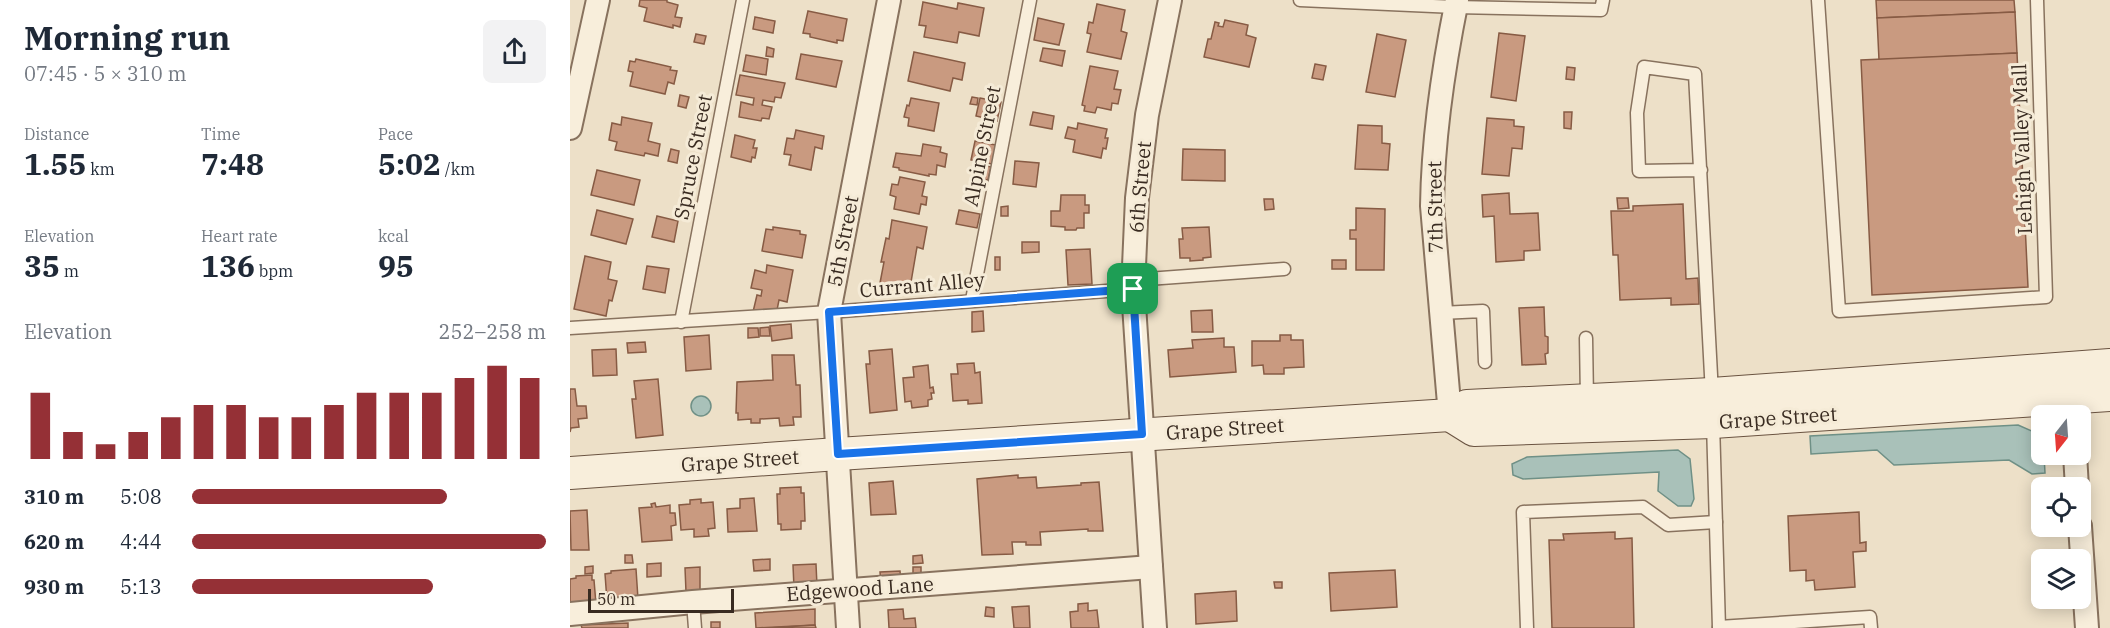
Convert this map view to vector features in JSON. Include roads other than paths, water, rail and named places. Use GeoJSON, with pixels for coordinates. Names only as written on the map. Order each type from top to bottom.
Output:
{"type":"FeatureCollection","features":[{"type":"Feature","properties":{"kind":"main road","name":"Grape Street"},"geometry":{"type":"LineString","coordinates":[[1450,415],[1474,430],[1713,408],[2068,366],[2110,365]]}},
{"type":"Feature","properties":{"kind":"main road","name":"Grape Street"},"geometry":{"type":"LineString","coordinates":[[2076,405],[2110,396]]}},
{"type":"Feature","properties":{"kind":"main road","name":"Grape Street"},"geometry":{"type":"LineString","coordinates":[[570,473],[1450,415],[1467,406],[1587,400],[1713,408],[2031,406]]}},
{"type":"Feature","properties":{"kind":"street"},"geometry":{"type":"LineString","coordinates":[[570,128],[598,0]]}},
{"type":"Feature","properties":{"kind":"street","name":"5th Street"},"geometry":{"type":"LineString","coordinates":[[848,628],[829,312],[889,0]]}},
{"type":"Feature","properties":{"kind":"street","name":"6th Street"},"geometry":{"type":"LineString","coordinates":[[1155,628],[1133,284],[1137,198],[1147,115],[1170,0]]}},
{"type":"Feature","properties":{"kind":"street","name":"7th Street"},"geometry":{"type":"LineString","coordinates":[[1450,415],[1440,313],[1432,179],[1440,91],[1456,3]]}},
{"type":"Feature","properties":{"kind":"street"},"geometry":{"type":"LineString","coordinates":[[2068,366],[2072,405]]}},
{"type":"Feature","properties":{"kind":"street"},"geometry":{"type":"LineString","coordinates":[[2081,537],[2087,628]]}},
{"type":"Feature","properties":{"kind":"street","name":"Edgewood Lane"},"geometry":{"type":"LineString","coordinates":[[570,614],[693,602],[1151,567]]}},
{"type":"Feature","properties":{"kind":"lane","name":"Spruce Street"},"geometry":{"type":"LineString","coordinates":[[681,322],[743,0]]}},
{"type":"Feature","properties":{"kind":"lane","name":"Alpine Street"},"geometry":{"type":"LineString","coordinates":[[972,300],[1030,0]]}},
{"type":"Feature","properties":{"kind":"lane"},"geometry":{"type":"LineString","coordinates":[[1300,0],[1602,5]]}},
{"type":"Feature","properties":{"kind":"lane","name":"Lehigh Valley Mall"},"geometry":{"type":"LineString","coordinates":[[1818,0],[1839,311],[2046,297],[2037,0]]}},
{"type":"Feature","properties":{"kind":"lane"},"geometry":{"type":"LineString","coordinates":[[1701,170],[1639,171],[1637,113],[1644,67],[1695,74],[1701,170],[1713,408],[1719,627],[1870,617],[1870,628]]}},
{"type":"Feature","properties":{"kind":"lane","name":"Currant Alley"},"geometry":{"type":"LineString","coordinates":[[570,328],[829,312],[1284,270]]}},
{"type":"Feature","properties":{"kind":"lane"},"geometry":{"type":"LineString","coordinates":[[1440,313],[1483,311],[1485,362]]}},
{"type":"Feature","properties":{"kind":"lane"},"geometry":{"type":"LineString","coordinates":[[1586,338],[1587,400]]}},
{"type":"Feature","properties":{"kind":"lane"},"geometry":{"type":"LineString","coordinates":[[1527,628],[1523,512],[1643,507],[1668,525],[1716,522]]}},
{"type":"Feature","properties":{"kind":"lane"},"geometry":{"type":"LineString","coordinates":[[693,602],[695,628]]}},
{"type":"Feature","properties":{"kind":"water"},"geometry":{"type":"Polygon","coordinates":[[[701,396],[708,399],[711,406],[708,413],[701,416],[694,413],[691,406],[694,399],[701,396]]]}},
{"type":"Feature","properties":{"kind":"water"},"geometry":{"type":"Polygon","coordinates":[[[2018,425],[2031,431],[2031,465],[2045,465],[2045,473],[2032,474],[2009,460],[1894,465],[1877,450],[1811,454],[1810,436],[2018,425]]]}},
{"type":"Feature","properties":{"kind":"water"},"geometry":{"type":"Polygon","coordinates":[[[1678,450],[1690,459],[1694,499],[1691,506],[1678,506],[1658,491],[1659,472],[1523,479],[1513,475],[1512,464],[1527,457],[1678,450]]]}}]}
